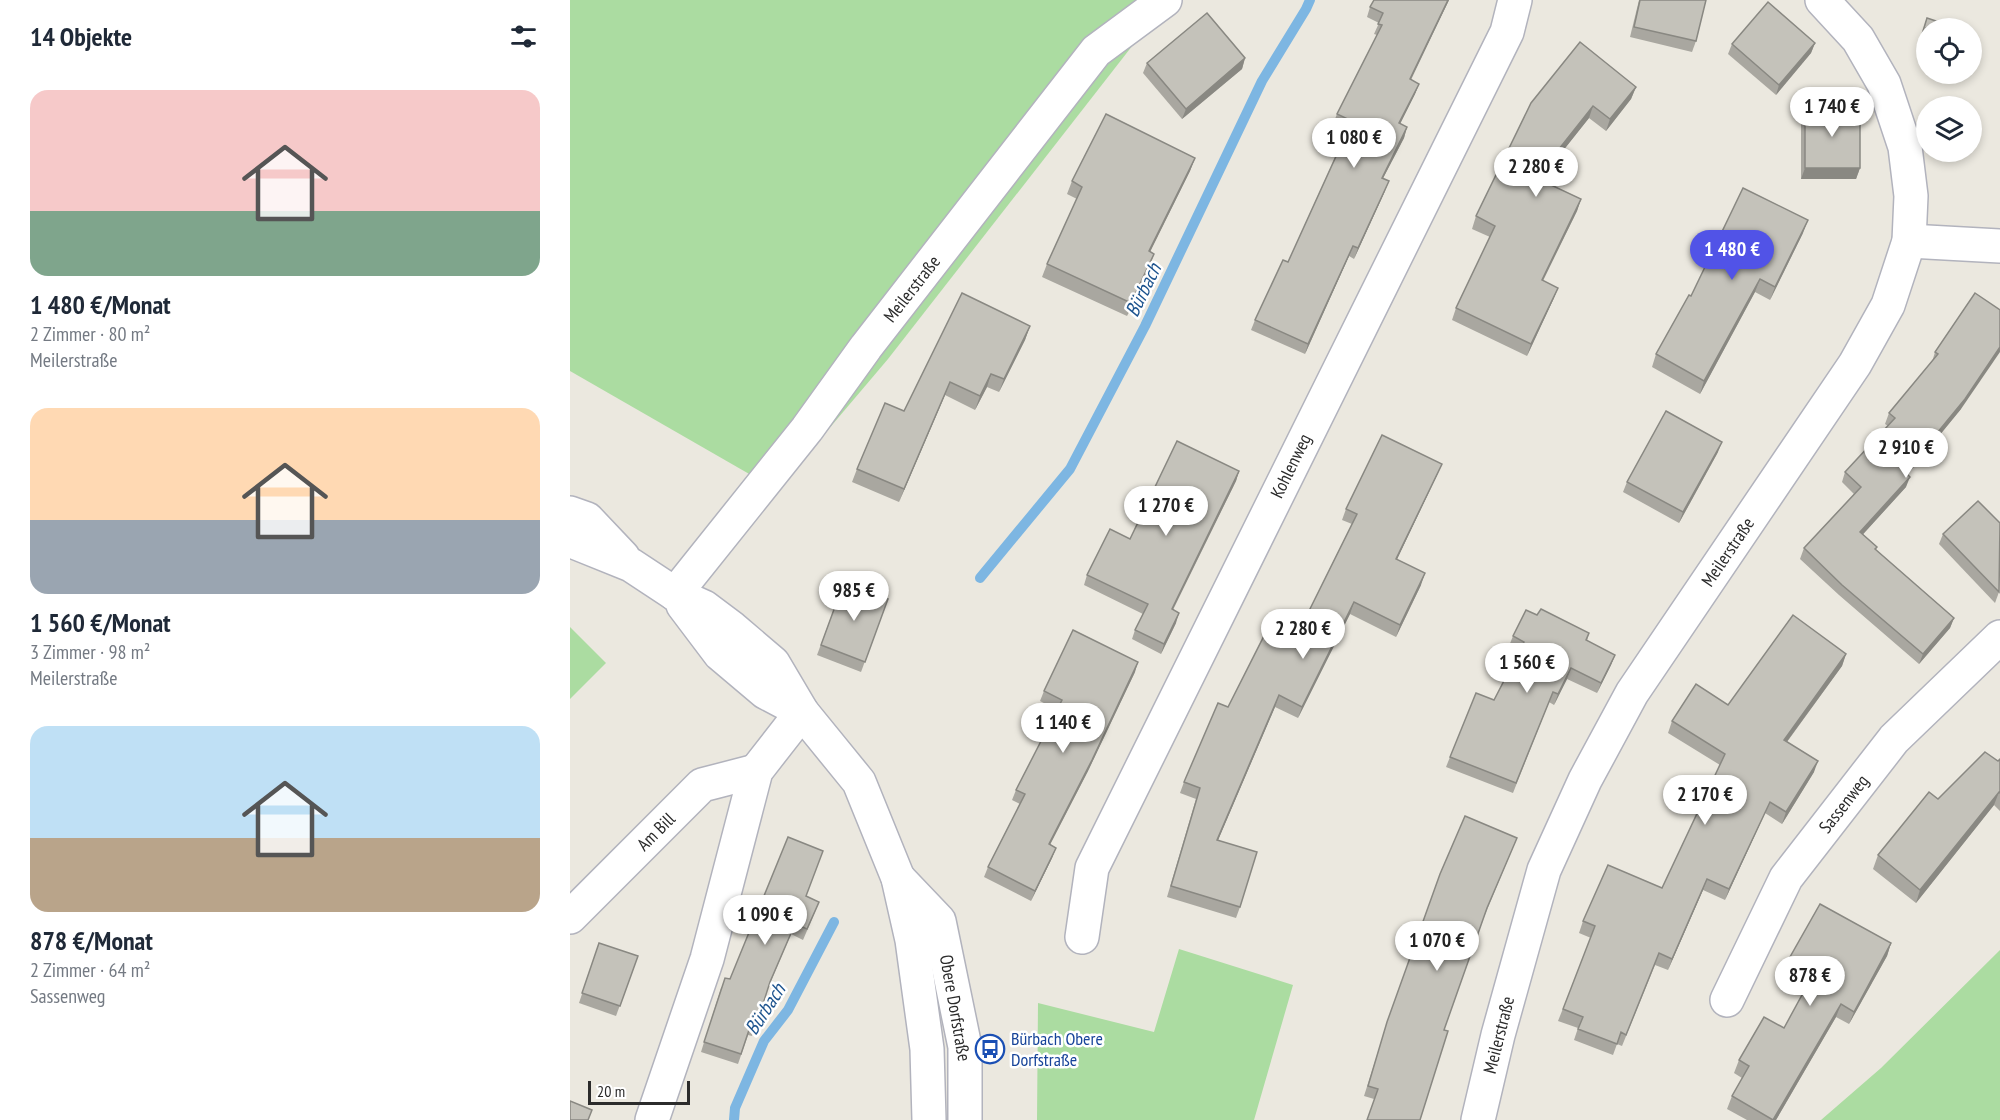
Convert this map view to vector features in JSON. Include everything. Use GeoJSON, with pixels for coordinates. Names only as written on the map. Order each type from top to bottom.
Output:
{"type":"FeatureCollection","features":[{"type":"Feature","properties":{"kind":"street","name":"Meilerstraße"},"geometry":{"type":"LineString","coordinates":[[675,594],[807,429],[866,347],[1096,51],[1164,0]]}},
{"type":"Feature","properties":{"kind":"street","name":"Kohlenweg"},"geometry":{"type":"LineString","coordinates":[[1082,937],[1092,868],[1507,32],[1515,0]]}},
{"type":"Feature","properties":{"kind":"street","name":"Meilerstraße"},"geometry":{"type":"LineString","coordinates":[[1478,1120],[1498,1035],[1544,870],[1585,780],[1632,693],[1855,364],[1888,305],[1909,241],[1911,196],[1905,147],[1884,84],[1858,39],[1822,0]]}},
{"type":"Feature","properties":{"kind":"street"},"geometry":{"type":"LineString","coordinates":[[1909,241],[2000,246]]}},
{"type":"Feature","properties":{"kind":"street","name":"Obere Dorfstraße"},"geometry":{"type":"LineString","coordinates":[[570,513],[587,519],[631,565]]}},
{"type":"Feature","properties":{"kind":"street","name":"Obere Dorfstraße"},"geometry":{"type":"LineString","coordinates":[[570,538],[574,542],[631,565],[675,594],[720,654],[765,692],[802,712],[859,782],[898,878],[912,940],[927,1049],[929,1120]]}},
{"type":"Feature","properties":{"kind":"street","name":"Sassenweg"},"geometry":{"type":"LineString","coordinates":[[1727,1000],[1786,878],[1894,740],[2000,637]]}},
{"type":"Feature","properties":{"kind":"street"},"geometry":{"type":"LineString","coordinates":[[652,1120],[707,959],[756,771],[802,712]]}},
{"type":"Feature","properties":{"kind":"street","name":"Am Bill"},"geometry":{"type":"LineString","coordinates":[[570,918],[702,785],[756,771]]}},
{"type":"Feature","properties":{"kind":"street","name":"Obere Dorfstraße"},"geometry":{"type":"LineString","coordinates":[[898,878],[939,921],[965,1047],[965,1120]]}},
{"type":"Feature","properties":{"kind":"green space"},"geometry":{"type":"Polygon","coordinates":[[[570,0],[1168,0],[888,359],[777,490],[570,371],[570,0]]]}},
{"type":"Feature","properties":{"kind":"green space"},"geometry":{"type":"Polygon","coordinates":[[[570,627],[606,663],[570,699],[570,627]]]}},
{"type":"Feature","properties":{"kind":"green space"},"geometry":{"type":"Polygon","coordinates":[[[1179,949],[1293,985],[1254,1120],[1037,1120],[1038,1003],[1154,1032],[1179,949]]]}},
{"type":"Feature","properties":{"kind":"green space"},"geometry":{"type":"Polygon","coordinates":[[[2000,950],[2000,1120],[1821,1120],[1881,1068],[2000,950]]]}},
{"type":"Feature","properties":{"kind":"building"},"geometry":{"type":"Polygon","coordinates":[[[1374,0],[1448,0],[1410,79],[1419,84],[1399,123],[1407,127],[1382,178],[1389,181],[1358,248],[1353,246],[1308,344],[1255,320],[1283,260],[1288,262],[1352,121],[1337,114],[1382,25],[1378,24],[1383,13],[1370,7],[1374,0]]]}},
{"type":"Feature","properties":{"kind":"building"},"geometry":{"type":"Polygon","coordinates":[[[1640,0],[1706,0],[1696,41],[1634,27],[1640,0]]]}},
{"type":"Feature","properties":{"kind":"building"},"geometry":{"type":"Polygon","coordinates":[[[1768,2],[1815,43],[1779,85],[1732,44],[1768,2]]]}},
{"type":"Feature","properties":{"kind":"building"},"geometry":{"type":"Polygon","coordinates":[[[1207,13],[1245,58],[1186,109],[1147,63],[1207,13]]]}},
{"type":"Feature","properties":{"kind":"building"},"geometry":{"type":"Polygon","coordinates":[[[1580,42],[1636,87],[1610,119],[1593,106],[1536,178],[1581,199],[1542,280],[1558,288],[1531,344],[1456,308],[1495,226],[1476,216],[1531,103],[1580,42]]]}},
{"type":"Feature","properties":{"kind":"building"},"geometry":{"type":"Polygon","coordinates":[[[1805,108],[1860,108],[1860,168],[1805,168],[1805,108]]]}},
{"type":"Feature","properties":{"kind":"building"},"geometry":{"type":"Polygon","coordinates":[[[1106,114],[1195,158],[1149,251],[1154,254],[1131,303],[1047,264],[1082,187],[1072,181],[1106,114]]]}},
{"type":"Feature","properties":{"kind":"building"},"geometry":{"type":"Polygon","coordinates":[[[1743,188],[1808,220],[1775,287],[1760,279],[1704,381],[1656,354],[1689,295],[1691,296],[1743,188]]]}},
{"type":"Feature","properties":{"kind":"building"},"geometry":{"type":"Polygon","coordinates":[[[962,293],[1030,326],[1004,379],[991,374],[980,396],[950,382],[904,489],[857,469],[885,403],[904,411],[962,293]]]}},
{"type":"Feature","properties":{"kind":"building"},"geometry":{"type":"Polygon","coordinates":[[[1975,293],[2000,310],[2000,347],[1965,399],[1905,472],[1910,477],[1860,532],[1877,547],[1875,549],[1954,618],[1923,654],[1842,585],[1804,548],[1861,487],[1845,472],[1895,418],[1889,413],[1938,354],[1935,352],[1975,293]]]}},
{"type":"Feature","properties":{"kind":"building"},"geometry":{"type":"Polygon","coordinates":[[[1666,411],[1722,442],[1683,512],[1627,482],[1666,411]]]}},
{"type":"Feature","properties":{"kind":"building"},"geometry":{"type":"Polygon","coordinates":[[[1382,435],[1442,464],[1396,559],[1425,573],[1400,625],[1354,602],[1302,707],[1279,695],[1217,840],[1257,852],[1240,907],[1171,886],[1200,788],[1184,782],[1218,703],[1228,707],[1273,618],[1299,631],[1357,514],[1346,509],[1382,435]]]}},
{"type":"Feature","properties":{"kind":"building"},"geometry":{"type":"Polygon","coordinates":[[[1177,441],[1239,471],[1172,609],[1179,613],[1164,644],[1135,630],[1148,604],[1087,575],[1110,529],[1130,539],[1177,441]]]}},
{"type":"Feature","properties":{"kind":"building"},"geometry":{"type":"Polygon","coordinates":[[[1978,501],[2000,523],[1999,592],[1943,534],[1978,501]]]}},
{"type":"Feature","properties":{"kind":"building"},"geometry":{"type":"Polygon","coordinates":[[[844,582],[888,599],[865,662],[821,645],[844,582]]]}},
{"type":"Feature","properties":{"kind":"building"},"geometry":{"type":"Polygon","coordinates":[[[1541,609],[1589,633],[1586,640],[1615,655],[1601,683],[1571,668],[1558,694],[1553,692],[1516,783],[1450,757],[1476,693],[1494,700],[1524,642],[1513,636],[1526,610],[1537,615],[1541,609]]]}},
{"type":"Feature","properties":{"kind":"building"},"geometry":{"type":"Polygon","coordinates":[[[1793,615],[1846,654],[1784,740],[1818,761],[1786,812],[1770,802],[1729,889],[1707,879],[1672,959],[1659,953],[1626,1035],[1621,1032],[1617,1044],[1578,1029],[1583,1017],[1563,1009],[1595,926],[1583,921],[1608,865],[1662,888],[1725,754],[1672,721],[1696,684],[1728,705],[1793,615]]]}},
{"type":"Feature","properties":{"kind":"building"},"geometry":{"type":"Polygon","coordinates":[[[1073,630],[1138,662],[1049,844],[1056,848],[1035,891],[988,867],[1025,794],[1016,790],[1062,700],[1044,691],[1073,630]]]}},
{"type":"Feature","properties":{"kind":"building"},"geometry":{"type":"Polygon","coordinates":[[[1985,752],[1998,761],[2000,759],[2000,793],[1920,890],[1878,855],[1929,792],[1938,799],[1985,752]]]}},
{"type":"Feature","properties":{"kind":"building"},"geometry":{"type":"Polygon","coordinates":[[[1465,816],[1517,838],[1487,908],[1444,1030],[1448,1031],[1420,1120],[1367,1120],[1378,1089],[1368,1086],[1387,1022],[1440,874],[1465,816]]]}},
{"type":"Feature","properties":{"kind":"building"},"geometry":{"type":"Polygon","coordinates":[[[788,837],[823,851],[806,896],[819,902],[807,929],[795,924],[770,982],[756,1026],[751,1024],[741,1054],[704,1042],[725,978],[730,979],[788,837]]]}},
{"type":"Feature","properties":{"kind":"building"},"geometry":{"type":"Polygon","coordinates":[[[1820,904],[1891,943],[1854,1012],[1841,1004],[1773,1120],[1732,1096],[1749,1066],[1739,1060],[1764,1017],[1784,1028],[1815,971],[1790,957],[1820,904]]]}},
{"type":"Feature","properties":{"kind":"building"},"geometry":{"type":"Polygon","coordinates":[[[599,943],[638,956],[620,1006],[582,993],[599,943]]]}},
{"type":"Feature","properties":{"kind":"building"},"geometry":{"type":"Polygon","coordinates":[[[570,1101],[592,1110],[588,1120],[570,1120],[570,1101]]]}},
{"type":"Feature","properties":{"kind":"waterway","name":"Bürbach"},"geometry":{"type":"LineString","coordinates":[[980,578],[1070,469],[1145,326],[1262,81],[1310,0]]}},
{"type":"Feature","properties":{"kind":"waterway","name":"Bürbach"},"geometry":{"type":"LineString","coordinates":[[734,1120],[735,1108],[764,1041],[788,1010],[834,922]]}},
{"type":"Feature","properties":{"kind":"place","name":"Bürbach Obere Dorfstraße"},"geometry":{"type":"Point","coordinates":[990,1049]}}]}
